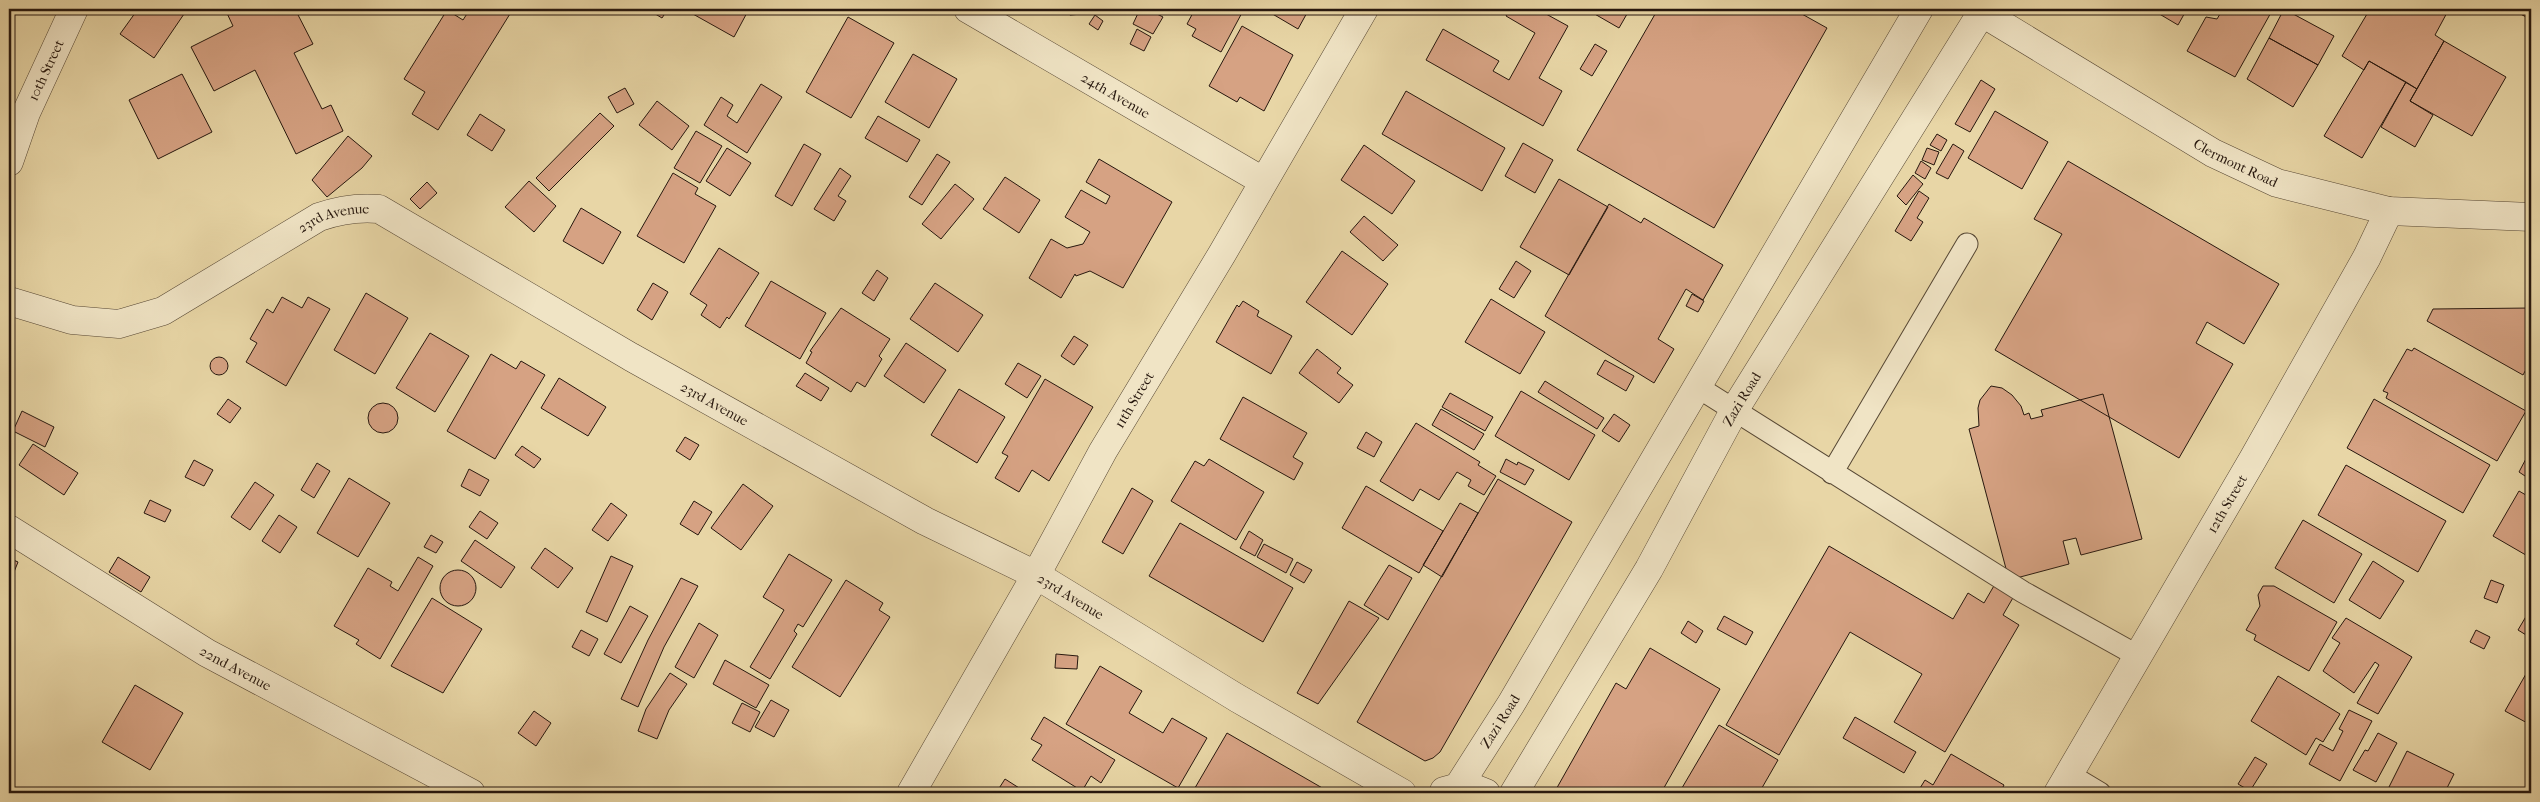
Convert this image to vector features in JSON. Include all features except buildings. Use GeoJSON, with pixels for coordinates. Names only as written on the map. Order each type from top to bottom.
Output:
{"type":"FeatureCollection","features":[{"type":"Feature","properties":{"kind":"street","name":"10th Street"},"geometry":{"type":"LineString","coordinates":[[9,162],[26,113],[74,9]]}},
{"type":"Feature","properties":{"kind":"street","name":"24th Avenue"},"geometry":{"type":"LineString","coordinates":[[968,9],[1263,181]]}},
{"type":"Feature","properties":{"kind":"street","name":"11th Street"},"geometry":{"type":"LineString","coordinates":[[911,793],[1036,575],[1102,451],[1364,9]]}},
{"type":"Feature","properties":{"kind":"street","name":"Zazi Road"},"geometry":{"type":"LineString","coordinates":[[1449,790],[1511,704],[1918,9]]}},
{"type":"Feature","properties":{"kind":"street","name":"Zazi Road"},"geometry":{"type":"LineString","coordinates":[[1514,793],[1649,569],[1735,409],[1979,10]]}},
{"type":"Feature","properties":{"kind":"street","name":"Clermont Road"},"geometry":{"type":"LineString","coordinates":[[1979,10],[2213,153],[2277,182],[2389,211],[2531,217]]}},
{"type":"Feature","properties":{"kind":"street","name":"23rd Avenue"},"geometry":{"type":"LineString","coordinates":[[9,301],[72,320],[120,324],[163,311],[319,217],[336,211],[359,207],[379,209],[683,386],[925,521],[1036,575],[1237,698],[1402,793]]}},
{"type":"Feature","properties":{"kind":"street","name":"12th Street"},"geometry":{"type":"LineString","coordinates":[[2064,784],[2272,425],[2367,257],[2389,211]]}},
{"type":"Feature","properties":{"kind":"street","name":"22nd Avenue"},"geometry":{"type":"LineString","coordinates":[[9,529],[207,653],[471,793]]}},
{"type":"Feature","properties":{"kind":"street"},"geometry":{"type":"LineString","coordinates":[[1449,790],[1466,785],[1486,793]]}},
{"type":"Feature","properties":{"kind":"lane"},"geometry":{"type":"LineString","coordinates":[[1832,472],[1968,244]]}},
{"type":"Feature","properties":{"kind":"lane"},"geometry":{"type":"LineString","coordinates":[[1696,386],[2023,592],[2138,656]]}},
{"type":"Feature","properties":{"kind":"lane"},"geometry":{"type":"LineString","coordinates":[[2064,784],[2100,793]]}}]}
